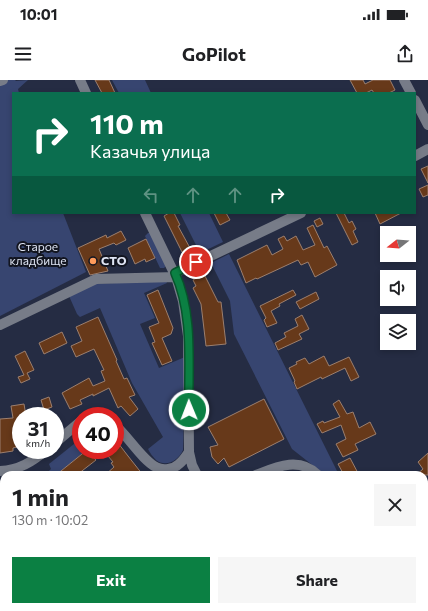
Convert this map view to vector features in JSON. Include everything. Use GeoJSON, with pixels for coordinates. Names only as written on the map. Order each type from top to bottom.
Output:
{"type":"FeatureCollection","features":[{"type":"Feature","properties":{"kind":"street"},"geometry":{"type":"LineString","coordinates":[[80,80],[86,92]]}},
{"type":"Feature","properties":{"kind":"street"},"geometry":{"type":"LineString","coordinates":[[404,80],[410,92]]}},
{"type":"Feature","properties":{"kind":"street"},"geometry":{"type":"LineString","coordinates":[[416,102],[428,125]]}},
{"type":"Feature","properties":{"kind":"street"},"geometry":{"type":"LineString","coordinates":[[416,155],[428,149]]}},
{"type":"Feature","properties":{"kind":"street"},"geometry":{"type":"LineString","coordinates":[[146,214],[176,275],[184,301],[188,336],[189,452],[195,471]]}},
{"type":"Feature","properties":{"kind":"street"},"geometry":{"type":"LineString","coordinates":[[0,325],[96,279],[176,275],[300,214]]}},
{"type":"Feature","properties":{"kind":"street"},"geometry":{"type":"LineString","coordinates":[[64,435],[72,428]]}},
{"type":"Feature","properties":{"kind":"street"},"geometry":{"type":"LineString","coordinates":[[124,435],[148,461],[160,469],[178,465],[189,452]]}},
{"type":"Feature","properties":{"kind":"street"},"geometry":{"type":"LineString","coordinates":[[0,471],[23,466],[35,459]]}},
{"type":"Feature","properties":{"kind":"street"},"geometry":{"type":"LineString","coordinates":[[266,471],[288,464],[305,467],[313,471]]}},
{"type":"Feature","properties":{"kind":"green space","name":"Старое кладбище"},"geometry":{"type":"Polygon","coordinates":[[[0,80],[28,80],[18,89],[19,92],[12,92],[12,214],[63,214],[86,272],[0,316],[0,80]]]}},
{"type":"Feature","properties":{"kind":"green space"},"geometry":{"type":"Polygon","coordinates":[[[112,80],[145,80],[151,92],[118,92],[112,80]]]}},
{"type":"Feature","properties":{"kind":"green space"},"geometry":{"type":"Polygon","coordinates":[[[180,214],[209,214],[223,242],[200,253],[180,214]]]}},
{"type":"Feature","properties":{"kind":"green space"},"geometry":{"type":"Polygon","coordinates":[[[148,233],[151,233],[166,266],[164,268],[160,268],[145,236],[148,233]]]}},
{"type":"Feature","properties":{"kind":"green space"},"geometry":{"type":"Polygon","coordinates":[[[229,254],[337,471],[320,471],[292,449],[234,334],[230,301],[211,263],[229,254]]]}},
{"type":"Feature","properties":{"kind":"green space"},"geometry":{"type":"Polygon","coordinates":[[[166,281],[167,283],[144,293],[155,318],[140,324],[159,368],[185,357],[183,450],[175,460],[164,463],[156,460],[148,449],[163,437],[132,383],[100,308],[80,317],[77,314],[69,296],[91,284],[166,281]]]}},
{"type":"Feature","properties":{"kind":"green space"},"geometry":{"type":"Polygon","coordinates":[[[72,446],[72,459],[76,459],[61,471],[49,471],[51,469],[49,464],[55,459],[64,459],[64,452],[72,446]]]}},
{"type":"Feature","properties":{"kind":"building"},"geometry":{"type":"Polygon","coordinates":[[[95,80],[109,80],[115,92],[101,92],[95,80]]]}},
{"type":"Feature","properties":{"kind":"building"},"geometry":{"type":"Polygon","coordinates":[[[350,80],[363,80],[365,84],[373,80],[390,80],[395,90],[391,92],[373,92],[372,90],[368,92],[356,92],[350,80]]]}},
{"type":"Feature","properties":{"kind":"building"},"geometry":{"type":"Polygon","coordinates":[[[428,166],[428,183],[421,169],[428,166]]]}},
{"type":"Feature","properties":{"kind":"building"},"geometry":{"type":"Polygon","coordinates":[[[428,185],[428,195],[423,197],[419,189],[428,185]]]}},
{"type":"Feature","properties":{"kind":"building"},"geometry":{"type":"Polygon","coordinates":[[[167,214],[174,214],[180,225],[178,226],[190,248],[182,252],[164,216],[167,214]]]}},
{"type":"Feature","properties":{"kind":"building"},"geometry":{"type":"Polygon","coordinates":[[[214,214],[227,214],[230,220],[220,225],[214,214]]]}},
{"type":"Feature","properties":{"kind":"building"},"geometry":{"type":"Polygon","coordinates":[[[336,214],[344,214],[349,223],[352,221],[356,229],[353,231],[358,242],[352,245],[336,214]]]}},
{"type":"Feature","properties":{"kind":"building"},"geometry":{"type":"Polygon","coordinates":[[[375,214],[399,214],[380,224],[375,214]]]}},
{"type":"Feature","properties":{"kind":"building"},"geometry":{"type":"Polygon","coordinates":[[[320,218],[323,224],[317,227],[314,221],[320,218]]]}},
{"type":"Feature","properties":{"kind":"building"},"geometry":{"type":"Polygon","coordinates":[[[313,225],[324,248],[327,246],[337,265],[315,277],[308,262],[301,265],[298,260],[246,283],[237,260],[267,245],[272,255],[283,249],[278,239],[284,236],[287,241],[296,236],[303,250],[315,245],[307,228],[313,225]]]}},
{"type":"Feature","properties":{"kind":"building"},"geometry":{"type":"Polygon","coordinates":[[[121,231],[126,240],[116,245],[114,243],[99,249],[108,271],[90,275],[78,248],[106,235],[107,238],[121,231]]]}},
{"type":"Feature","properties":{"kind":"building"},"geometry":{"type":"Polygon","coordinates":[[[146,239],[155,258],[146,262],[145,259],[135,264],[128,248],[146,239]]]}},
{"type":"Feature","properties":{"kind":"building"},"geometry":{"type":"Polygon","coordinates":[[[204,274],[218,302],[221,302],[226,344],[206,346],[201,304],[193,288],[196,286],[193,280],[204,274]]]}},
{"type":"Feature","properties":{"kind":"building"},"geometry":{"type":"Polygon","coordinates":[[[158,290],[173,328],[171,334],[162,338],[172,361],[162,365],[152,343],[155,342],[149,327],[159,323],[147,295],[158,290]]]}},
{"type":"Feature","properties":{"kind":"building"},"geometry":{"type":"Polygon","coordinates":[[[293,290],[296,295],[279,304],[280,306],[271,311],[277,323],[267,327],[264,320],[266,318],[260,306],[293,290]]]}},
{"type":"Feature","properties":{"kind":"building"},"geometry":{"type":"Polygon","coordinates":[[[316,292],[319,299],[300,309],[296,302],[316,292]]]}},
{"type":"Feature","properties":{"kind":"building"},"geometry":{"type":"Polygon","coordinates":[[[302,315],[309,329],[299,334],[302,339],[278,350],[275,343],[286,337],[284,333],[298,326],[295,319],[302,315]]]}},
{"type":"Feature","properties":{"kind":"building"},"geometry":{"type":"Polygon","coordinates":[[[98,317],[124,379],[127,378],[135,395],[129,397],[138,409],[130,416],[124,409],[124,407],[118,407],[109,388],[93,396],[93,394],[80,400],[82,404],[70,409],[62,393],[89,378],[93,386],[105,381],[101,371],[104,370],[94,349],[76,357],[71,346],[82,341],[76,327],[98,317]]]}},
{"type":"Feature","properties":{"kind":"building"},"geometry":{"type":"Polygon","coordinates":[[[62,332],[67,343],[44,354],[39,343],[62,332]]]}},
{"type":"Feature","properties":{"kind":"building"},"geometry":{"type":"Polygon","coordinates":[[[25,351],[34,370],[27,373],[30,379],[21,383],[18,377],[24,375],[15,356],[25,351]]]}},
{"type":"Feature","properties":{"kind":"building"},"geometry":{"type":"Polygon","coordinates":[[[324,356],[329,366],[349,357],[359,377],[351,381],[345,368],[322,379],[321,377],[297,389],[289,368],[297,364],[296,362],[305,358],[309,364],[324,356]]]}},
{"type":"Feature","properties":{"kind":"building"},"geometry":{"type":"Polygon","coordinates":[[[49,397],[52,407],[43,407],[41,400],[49,397]]]}},
{"type":"Feature","properties":{"kind":"building"},"geometry":{"type":"Polygon","coordinates":[[[264,399],[284,439],[229,467],[224,458],[218,464],[212,457],[210,447],[218,445],[208,427],[264,399]]]}},
{"type":"Feature","properties":{"kind":"building"},"geometry":{"type":"Polygon","coordinates":[[[339,400],[347,414],[353,412],[359,428],[370,422],[376,434],[355,444],[358,450],[343,457],[336,444],[346,439],[341,425],[322,433],[317,424],[340,417],[333,404],[339,400]]]}},
{"type":"Feature","properties":{"kind":"building"},"geometry":{"type":"Polygon","coordinates":[[[24,404],[24,407],[12,407],[12,412],[11,406],[24,404]]]}},
{"type":"Feature","properties":{"kind":"building"},"geometry":{"type":"Polygon","coordinates":[[[12,418],[12,451],[0,453],[0,419],[12,418]]]}},
{"type":"Feature","properties":{"kind":"building"},"geometry":{"type":"Polygon","coordinates":[[[124,451],[140,471],[110,471],[114,467],[111,463],[113,462],[110,459],[124,459],[124,451]]]}},
{"type":"Feature","properties":{"kind":"building"},"geometry":{"type":"Polygon","coordinates":[[[428,453],[428,471],[421,471],[423,469],[418,462],[428,453]]]}},
{"type":"Feature","properties":{"kind":"building"},"geometry":{"type":"Polygon","coordinates":[[[350,458],[357,471],[342,471],[338,464],[350,458]]]}},
{"type":"Feature","properties":{"kind":"building"},"geometry":{"type":"Polygon","coordinates":[[[76,459],[96,460],[82,471],[61,471],[76,459]]]}},
{"type":"Feature","properties":{"kind":"place","name":"СТО"},"geometry":{"type":"Point","coordinates":[93,261]}},
{"type":"Feature","properties":{"kind":"route"},"geometry":{"type":"LineString","coordinates":[[189,410],[188,327],[184,301],[175,273],[196,262]]}}]}
